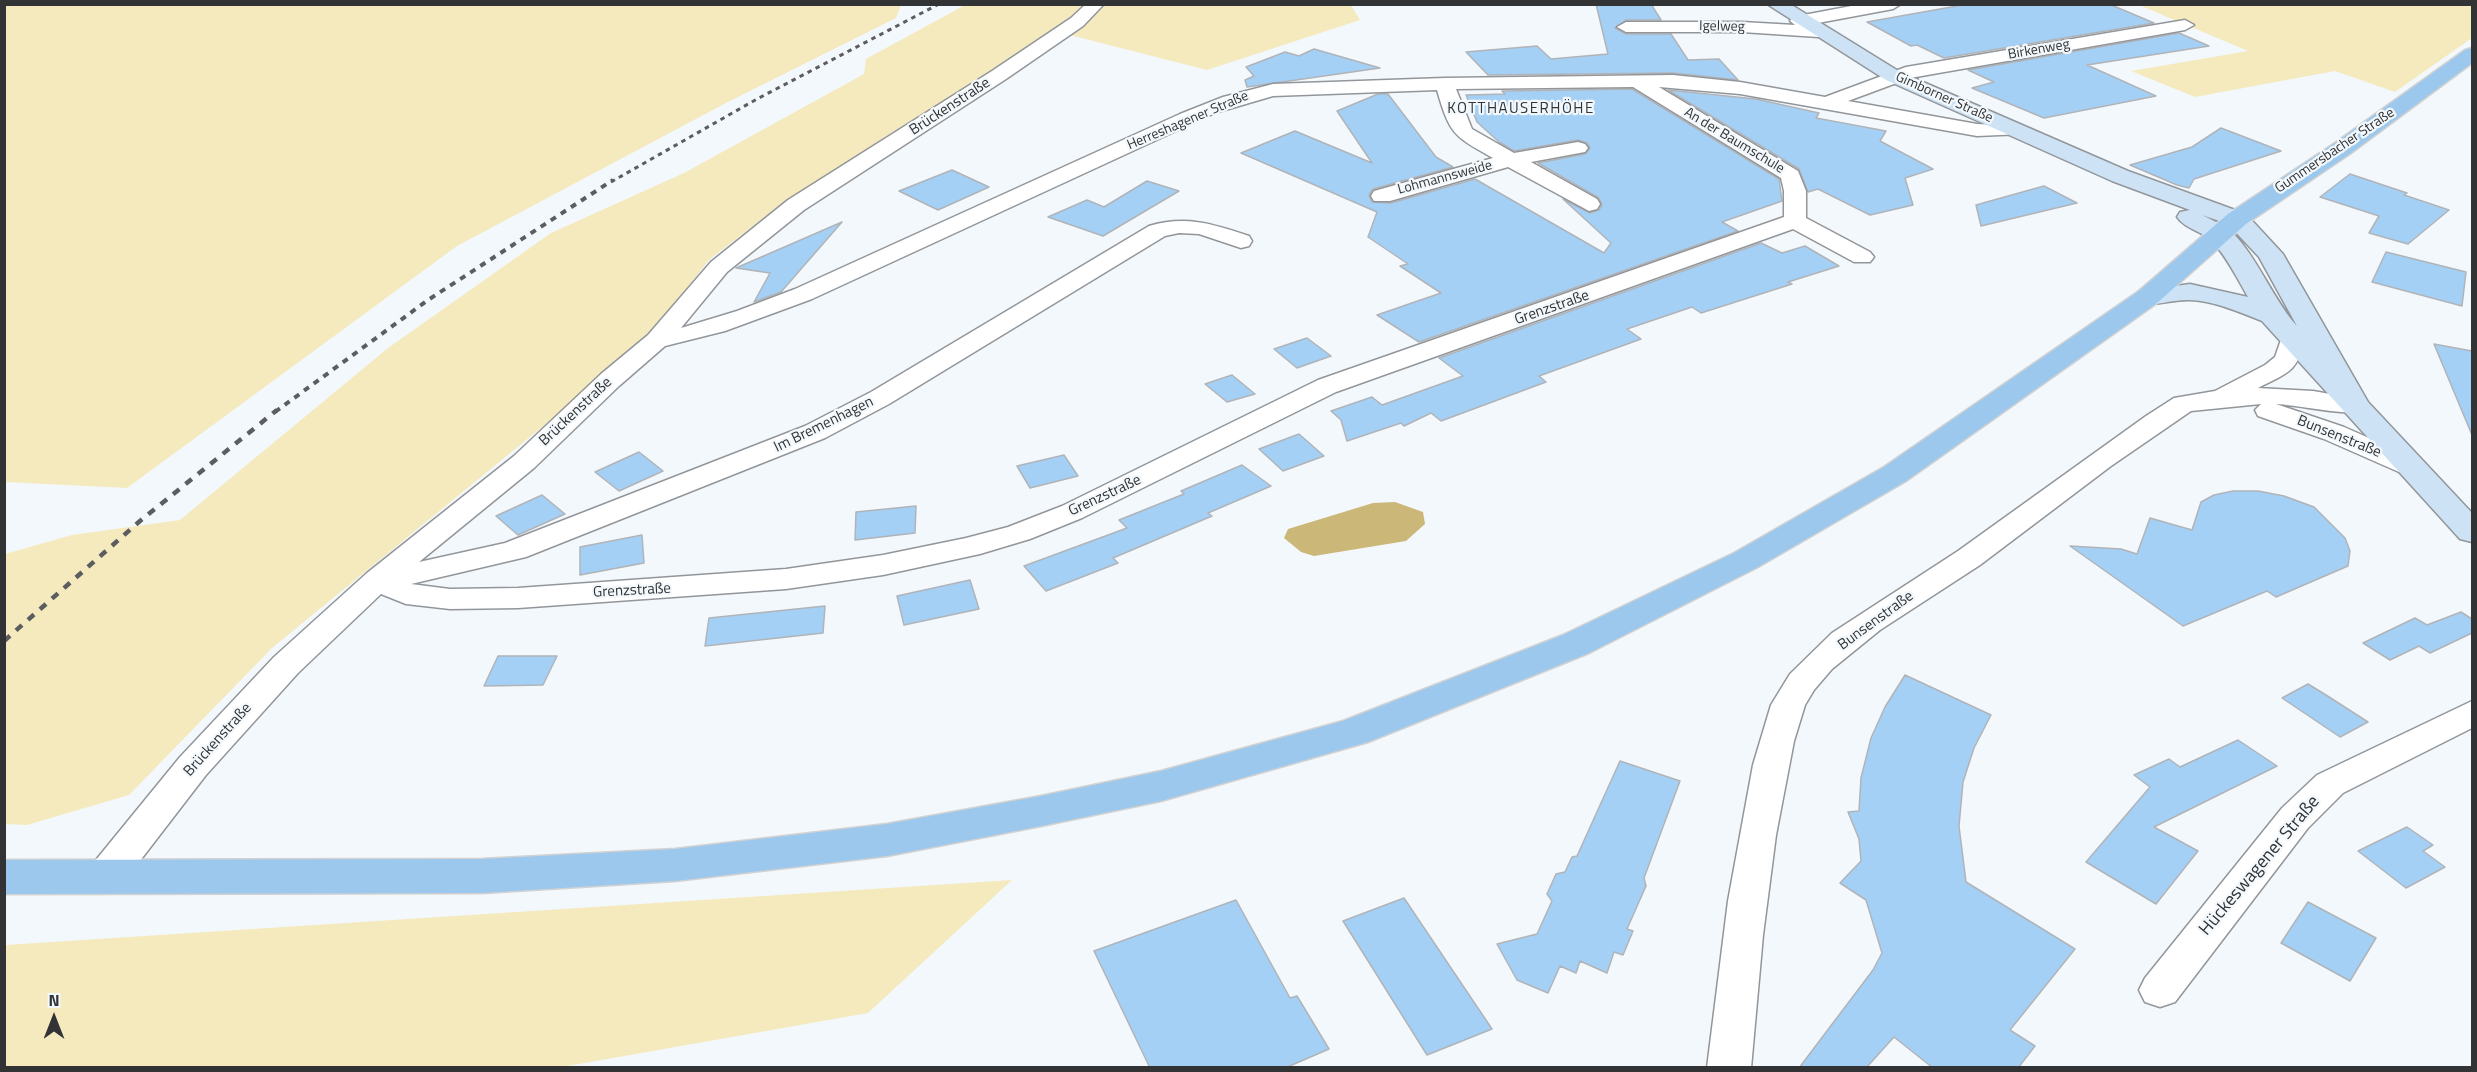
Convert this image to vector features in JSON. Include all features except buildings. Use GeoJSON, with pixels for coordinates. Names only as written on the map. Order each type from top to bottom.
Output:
{"type":"FeatureCollection","features":[{"type":"Feature","properties":{"kind":"main road","name":"Gummersbacher Straße"},"geometry":{"type":"LineString","coordinates":[[4,877],[482,876],[675,865],[887,840],[1041,811],[1161,786],[1354,732],[1575,644],[1746,560],[1895,474],[2148,297],[2219,235],[2472,54]]}},
{"type":"Feature","properties":{"kind":"street","name":"Brückenstraße"},"geometry":{"type":"LineString","coordinates":[[105,877],[193,766],[286,665],[378,580],[524,462],[610,380],[657,340],[706,281],[783,215],[1042,46],[1096,4]]}},
{"type":"Feature","properties":{"kind":"street","name":"Gimborner Straße"},"geometry":{"type":"LineString","coordinates":[[1776,4],[1799,21],[1893,76],[2120,177],[2219,235]]}},
{"type":"Feature","properties":{"kind":"street"},"geometry":{"type":"LineString","coordinates":[[1799,21],[1893,4]]}},
{"type":"Feature","properties":{"kind":"street","name":"Birkenweg"},"geometry":{"type":"LineString","coordinates":[[1893,76],[2185,25]]}},
{"type":"Feature","properties":{"kind":"street","name":"Igelweg"},"geometry":{"type":"LineString","coordinates":[[1626,27],[1742,27],[1818,32]]}},
{"type":"Feature","properties":{"kind":"street"},"geometry":{"type":"LineString","coordinates":[[1828,103],[1893,76]]}},
{"type":"Feature","properties":{"kind":"street","name":"Herreshagener Straße"},"geometry":{"type":"LineString","coordinates":[[657,340],[700,332],[770,307],[855,271],[1128,146],[1255,93],[1309,88],[1635,80],[1709,84],[1977,130],[2016,130]]}},
{"type":"Feature","properties":{"kind":"street","name":"An der Baumschule"},"geometry":{"type":"LineString","coordinates":[[1635,80],[1791,175],[1795,192],[1795,221]]}},
{"type":"Feature","properties":{"kind":"street","name":"Lohmannsweide"},"geometry":{"type":"LineString","coordinates":[[1445,84],[1453,111],[1464,133],[1589,204]]}},
{"type":"Feature","properties":{"kind":"street","name":"Lohmannsweide"},"geometry":{"type":"LineString","coordinates":[[1382,196],[1509,160],[1578,148]]}},
{"type":"Feature","properties":{"kind":"street"},"geometry":{"type":"LineString","coordinates":[[1795,221],[1862,257]]}},
{"type":"Feature","properties":{"kind":"street","name":"Grenzstraße"},"geometry":{"type":"LineString","coordinates":[[378,580],[406,594],[450,599],[518,598],[786,579],[883,565],[969,547],[1018,533],[1072,512],[1145,478],[1327,386],[1795,221]]}},
{"type":"Feature","properties":{"kind":"street","name":"Im Bremenhagen"},"geometry":{"type":"LineString","coordinates":[[378,580],[457,565],[515,550],[815,432],[880,398],[1157,231],[1172,225],[1200,227],[1241,241]]}},
{"type":"Feature","properties":{"kind":"street"},"geometry":{"type":"LineString","coordinates":[[2219,235],[2236,255],[2272,315],[2292,339],[2472,532]]}},
{"type":"Feature","properties":{"kind":"street"},"geometry":{"type":"LineString","coordinates":[[2219,235],[2270,254],[2356,406]]}},
{"type":"Feature","properties":{"kind":"street"},"geometry":{"type":"LineString","coordinates":[[2236,255],[2277,270]]}},
{"type":"Feature","properties":{"kind":"street"},"geometry":{"type":"LineString","coordinates":[[2148,297],[2190,292],[2226,298],[2272,315]]}},
{"type":"Feature","properties":{"kind":"street","name":"Bunsenstraße"},"geometry":{"type":"LineString","coordinates":[[2220,396],[2274,370],[2287,360],[2292,339]]}},
{"type":"Feature","properties":{"kind":"street","name":"Bunsenstraße"},"geometry":{"type":"LineString","coordinates":[[1729,1068],[1739,961],[1759,827],[1774,750],[1788,704],[1814,669],[1858,629],[1966,560],[2159,419],[2183,404],[2220,396],[2317,397],[2356,406]]}},
{"type":"Feature","properties":{"kind":"street","name":"Bunsenstraße"},"geometry":{"type":"LineString","coordinates":[[2159,419],[2268,410],[2326,412],[2356,406]]}},
{"type":"Feature","properties":{"kind":"street","name":"Bunsenstraße"},"geometry":{"type":"LineString","coordinates":[[2268,410],[2334,433],[2409,466]]}},
{"type":"Feature","properties":{"kind":"street","name":"Hückeswagener Straße"},"geometry":{"type":"LineString","coordinates":[[2160,990],[2295,818],[2330,784],[2472,713]]}},
{"type":"Feature","properties":{"kind":"shaded area"},"geometry":{"type":"Polygon","coordinates":[[[5,4],[901,5],[896,18],[726,103],[457,246],[127,488],[5,482],[5,4]]]}},
{"type":"Feature","properties":{"kind":"shaded area"},"geometry":{"type":"Polygon","coordinates":[[[965,5],[1351,5],[1360,20],[1207,70],[1058,32],[894,131],[774,210],[710,259],[648,336],[569,405],[272,648],[129,795],[27,825],[5,824],[5,554],[72,535],[180,520],[388,348],[551,233],[684,173],[864,74],[866,59],[965,5]]]}},
{"type":"Feature","properties":{"kind":"shaded area"},"geometry":{"type":"Polygon","coordinates":[[[2139,5],[2472,5],[2472,38],[2395,92],[2335,71],[2195,97],[2131,71],[2248,51],[2139,5]]]}},
{"type":"Feature","properties":{"kind":"shaded area"},"geometry":{"type":"Polygon","coordinates":[[[1395,502],[1423,512],[1425,524],[1406,541],[1314,556],[1301,552],[1284,538],[1288,529],[1373,503],[1395,502]]]}},
{"type":"Feature","properties":{"kind":"shaded area"},"geometry":{"type":"Polygon","coordinates":[[[1012,880],[868,1013],[562,1067],[5,1067],[5,945],[1012,880]]]}},
{"type":"Feature","properties":{"kind":"railway"},"geometry":{"type":"LineString","coordinates":[[611,182],[757,99],[939,4]]}},
{"type":"Feature","properties":{"kind":"railway"},"geometry":{"type":"LineString","coordinates":[[275,412],[428,300],[613,180]]}},
{"type":"Feature","properties":{"kind":"railway"},"geometry":{"type":"LineString","coordinates":[[4,641],[140,521],[277,410]]}},
{"type":"Feature","properties":{"kind":"district","name":"KOTTHAUSERHÖHE"},"geometry":{"type":"Point","coordinates":[1521,109]}}]}
